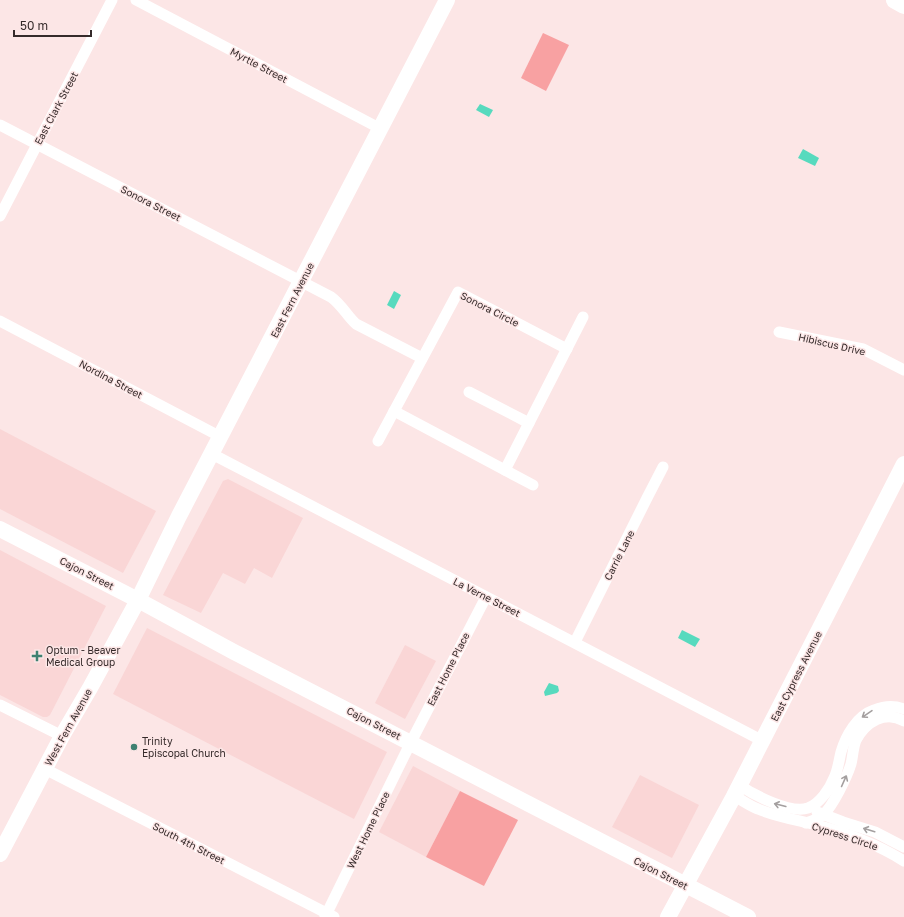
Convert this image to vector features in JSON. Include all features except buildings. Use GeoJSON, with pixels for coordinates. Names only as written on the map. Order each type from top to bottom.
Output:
{"type":"FeatureCollection","features":[{"type":"Feature","properties":{"kind":"main road"},"geometry":{"type":"LineString","coordinates":[[895,0],[904,5]]}},
{"type":"Feature","properties":{"kind":"street","name":"East Clark Street"},"geometry":{"type":"LineString","coordinates":[[0,216],[112,0]]}},
{"type":"Feature","properties":{"kind":"street","name":"Myrtle Street"},"geometry":{"type":"LineString","coordinates":[[136,0],[381,129]]}},
{"type":"Feature","properties":{"kind":"street","name":"East Fern Avenue"},"geometry":{"type":"LineString","coordinates":[[138,600],[179,516],[447,0]]}},
{"type":"Feature","properties":{"kind":"street","name":"Sonora Street"},"geometry":{"type":"LineString","coordinates":[[0,125],[301,282]]}},
{"type":"Feature","properties":{"kind":"street"},"geometry":{"type":"LineString","coordinates":[[301,282],[338,302],[356,324],[422,358]]}},
{"type":"Feature","properties":{"kind":"street","name":"Sonora Circle"},"geometry":{"type":"LineString","coordinates":[[378,441],[458,292],[567,349]]}},
{"type":"Feature","properties":{"kind":"street"},"geometry":{"type":"LineString","coordinates":[[505,470],[583,317]]}},
{"type":"Feature","properties":{"kind":"street","name":"Nordina Street"},"geometry":{"type":"LineString","coordinates":[[0,321],[221,436]]}},
{"type":"Feature","properties":{"kind":"street","name":"Hibiscus Drive"},"geometry":{"type":"LineString","coordinates":[[779,332],[863,349],[880,356],[904,370]]}},
{"type":"Feature","properties":{"kind":"street"},"geometry":{"type":"LineString","coordinates":[[469,392],[529,423]]}},
{"type":"Feature","properties":{"kind":"street"},"geometry":{"type":"LineString","coordinates":[[394,411],[533,484]]}},
{"type":"Feature","properties":{"kind":"street","name":"La Verne Street"},"geometry":{"type":"LineString","coordinates":[[212,454],[763,741]]}},
{"type":"Feature","properties":{"kind":"street","name":"East Cypress Avenue"},"geometry":{"type":"LineString","coordinates":[[668,917],[763,741],[904,464]]}},
{"type":"Feature","properties":{"kind":"street","name":"Carrie Lane"},"geometry":{"type":"LineString","coordinates":[[575,642],[663,467]]}},
{"type":"Feature","properties":{"kind":"street","name":"Cajon Street"},"geometry":{"type":"LineString","coordinates":[[0,529],[138,600],[234,652],[748,917]]}},
{"type":"Feature","properties":{"kind":"street","name":"East Home Place"},"geometry":{"type":"LineString","coordinates":[[411,742],[486,597]]}},
{"type":"Feature","properties":{"kind":"street","name":"West Fern Avenue"},"geometry":{"type":"LineString","coordinates":[[0,854],[62,736],[138,600]]}},
{"type":"Feature","properties":{"kind":"street"},"geometry":{"type":"LineString","coordinates":[[0,705],[62,736]]}},
{"type":"Feature","properties":{"kind":"street","name":"Cypress Circle"},"geometry":{"type":"LineString","coordinates":[[803,809],[808,808],[818,801],[835,778],[845,739],[861,718],[872,710],[879,708],[895,706],[904,709]]}},
{"type":"Feature","properties":{"kind":"street","name":"Cypress Circle"},"geometry":{"type":"LineString","coordinates":[[806,823],[817,819],[824,814],[842,785],[851,765],[855,742],[865,729],[876,719],[881,717],[893,717],[904,721]]}},
{"type":"Feature","properties":{"kind":"street","name":"West Home Place"},"geometry":{"type":"LineString","coordinates":[[329,916],[411,742]]}},
{"type":"Feature","properties":{"kind":"street","name":"South 4th Street"},"geometry":{"type":"LineString","coordinates":[[45,768],[329,916]]}},
{"type":"Feature","properties":{"kind":"street","name":"Cypress Circle"},"geometry":{"type":"LineString","coordinates":[[737,790],[772,803],[824,814],[843,822],[875,832],[904,847]]}},
{"type":"Feature","properties":{"kind":"street","name":"Cypress Circle"},"geometry":{"type":"LineString","coordinates":[[737,790],[756,809],[782,818],[806,823],[860,839],[887,850],[904,861]]}},
{"type":"Feature","properties":{"kind":"shaded area"},"geometry":{"type":"Polygon","coordinates":[[[543,33],[569,45],[546,91],[521,78],[543,33]]]}},
{"type":"Feature","properties":{"kind":"shaded area"},"geometry":{"type":"Polygon","coordinates":[[[480,104],[493,110],[489,117],[476,110],[480,104]]]}},
{"type":"Feature","properties":{"kind":"shaded area"},"geometry":{"type":"Polygon","coordinates":[[[803,149],[819,158],[815,166],[798,158],[803,149]]]}},
{"type":"Feature","properties":{"kind":"shaded area"},"geometry":{"type":"Polygon","coordinates":[[[394,291],[401,295],[394,309],[387,305],[394,291]]]}},
{"type":"Feature","properties":{"kind":"shaded area"},"geometry":{"type":"Polygon","coordinates":[[[0,429],[156,511],[123,573],[0,509],[0,429]]]}},
{"type":"Feature","properties":{"kind":"shaded area"},"geometry":{"type":"Polygon","coordinates":[[[228,479],[303,518],[272,578],[254,568],[245,584],[223,573],[201,613],[163,595],[223,481],[228,479]]]}},
{"type":"Feature","properties":{"kind":"shaded area","name":"Optum - Beaver Medical Group"},"geometry":{"type":"Polygon","coordinates":[[[0,550],[106,606],[50,715],[47,717],[43,717],[0,695],[0,550]]]}},
{"type":"Feature","properties":{"kind":"shaded area"},"geometry":{"type":"Polygon","coordinates":[[[147,628],[387,752],[354,819],[113,694],[147,628]]]}},
{"type":"Feature","properties":{"kind":"shaded area"},"geometry":{"type":"Polygon","coordinates":[[[682,630],[700,639],[695,647],[678,638],[682,630]]]}},
{"type":"Feature","properties":{"kind":"shaded area"},"geometry":{"type":"Polygon","coordinates":[[[405,645],[436,661],[405,719],[375,703],[405,645]]]}},
{"type":"Feature","properties":{"kind":"shaded area"},"geometry":{"type":"Polygon","coordinates":[[[549,683],[558,686],[559,691],[557,693],[545,696],[544,692],[549,683]]]}},
{"type":"Feature","properties":{"kind":"shaded area"},"geometry":{"type":"Polygon","coordinates":[[[413,766],[460,791],[426,857],[379,832],[413,766]]]}},
{"type":"Feature","properties":{"kind":"shaded area"},"geometry":{"type":"Polygon","coordinates":[[[640,775],[699,805],[672,858],[612,827],[640,775]]]}},
{"type":"Feature","properties":{"kind":"shaded area"},"geometry":{"type":"Polygon","coordinates":[[[460,791],[518,820],[484,886],[426,857],[460,791]]]}},
{"type":"Feature","properties":{"kind":"place","name":"Optum - Beaver Medical Group"},"geometry":{"type":"Point","coordinates":[37,656]}},
{"type":"Feature","properties":{"kind":"place","name":"Trinity Episcopal Church"},"geometry":{"type":"Point","coordinates":[134,747]}}]}
